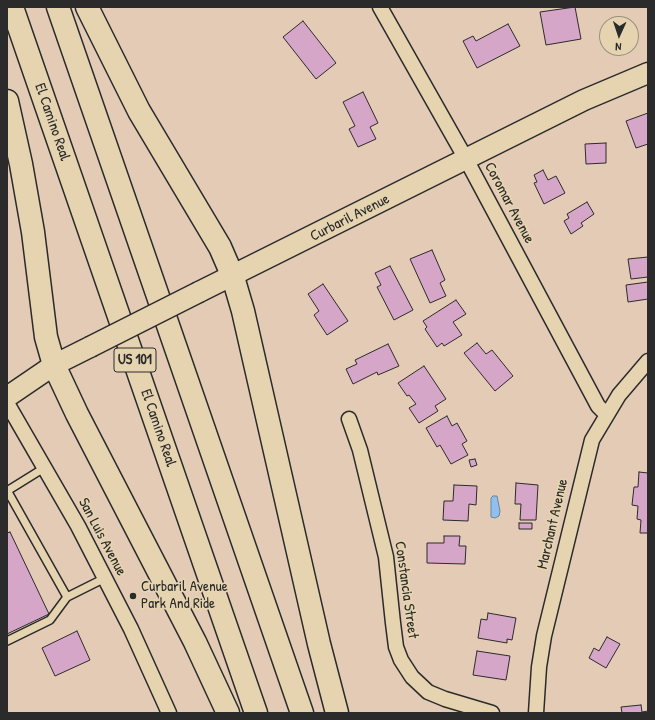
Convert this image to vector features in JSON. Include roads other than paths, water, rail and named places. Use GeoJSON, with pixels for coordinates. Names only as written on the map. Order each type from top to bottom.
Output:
{"type":"FeatureCollection","features":[{"type":"Feature","properties":{"kind":"highway","name":"El Camino Real"},"geometry":{"type":"LineString","coordinates":[[12,7],[256,713]]}},
{"type":"Feature","properties":{"kind":"highway","name":"US 101"},"geometry":{"type":"LineString","coordinates":[[58,7],[302,713]]}},
{"type":"Feature","properties":{"kind":"highway"},"geometry":{"type":"LineString","coordinates":[[87,7],[139,111],[220,247],[233,277],[243,311],[317,637],[337,713]]}},
{"type":"Feature","properties":{"kind":"highway"},"geometry":{"type":"LineString","coordinates":[[7,101],[21,164],[34,239],[46,337],[54,365],[77,414],[196,642],[228,713]]}},
{"type":"Feature","properties":{"kind":"main road","name":"Curbaril Avenue"},"geometry":{"type":"LineString","coordinates":[[7,382],[54,365],[199,292],[233,277],[584,100],[648,73]]}},
{"type":"Feature","properties":{"kind":"main road","name":"Curbaril Avenue"},"geometry":{"type":"LineString","coordinates":[[7,396],[54,365]]}},
{"type":"Feature","properties":{"kind":"street","name":"Coromar Avenue"},"geometry":{"type":"LineString","coordinates":[[380,7],[466,159],[598,406],[606,415]]}},
{"type":"Feature","properties":{"kind":"street","name":"Marchant Avenue"},"geometry":{"type":"LineString","coordinates":[[536,713],[539,667],[544,636],[592,440],[619,395],[648,361]]}},
{"type":"Feature","properties":{"kind":"street","name":"San Luis Avenue"},"geometry":{"type":"LineString","coordinates":[[7,403],[78,526],[131,628],[168,713]]}},
{"type":"Feature","properties":{"kind":"street","name":"Constancia Street"},"geometry":{"type":"LineString","coordinates":[[349,419],[360,450],[386,557],[396,647],[401,660],[412,677],[428,692],[445,700],[492,713]]}},
{"type":"Feature","properties":{"kind":"lane"},"geometry":{"type":"LineString","coordinates":[[44,468],[7,491],[67,597]]}},
{"type":"Feature","properties":{"kind":"lane"},"geometry":{"type":"LineString","coordinates":[[7,641],[50,620],[67,597],[105,578]]}},
{"type":"Feature","properties":{"kind":"water"},"geometry":{"type":"Polygon","coordinates":[[[493,496],[497,496],[500,511],[499,516],[495,518],[491,517],[491,498],[493,496]]]}},
{"type":"Feature","properties":{"kind":"place","name":"Curbaril Avenue Park And Ride"},"geometry":{"type":"Point","coordinates":[133,596]}}]}
